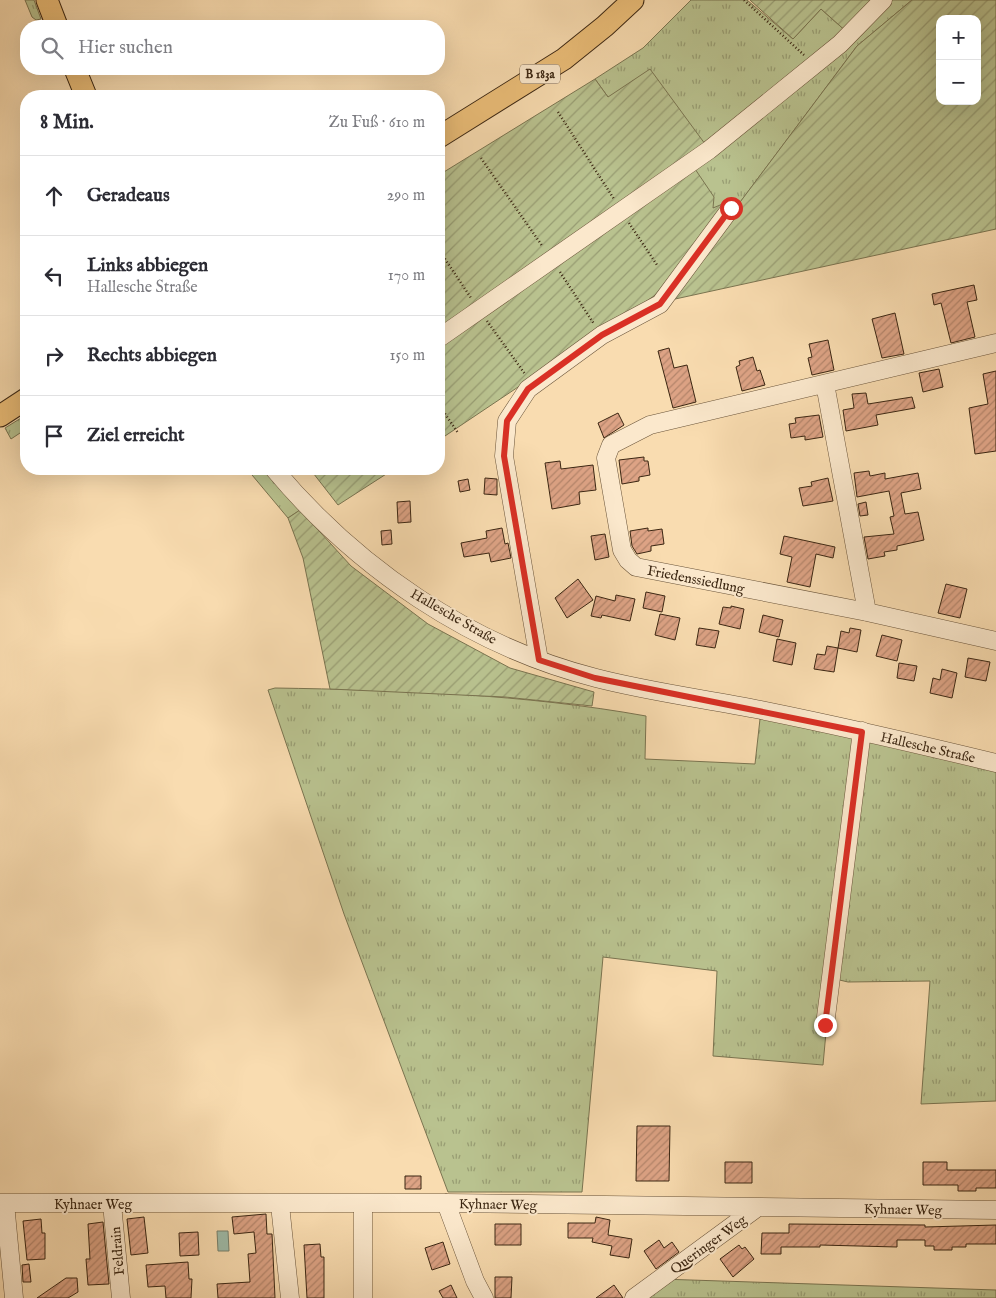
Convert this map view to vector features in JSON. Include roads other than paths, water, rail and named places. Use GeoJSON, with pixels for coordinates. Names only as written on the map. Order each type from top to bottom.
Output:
{"type":"FeatureCollection","features":[{"type":"Feature","properties":{"kind":"main road"},"geometry":{"type":"LineString","coordinates":[[47,0],[55,20]]}},
{"type":"Feature","properties":{"kind":"main road","name":"B 183a"},"geometry":{"type":"LineString","coordinates":[[445,133],[564,59],[633,0]]}},
{"type":"Feature","properties":{"kind":"main road"},"geometry":{"type":"LineString","coordinates":[[77,75],[84,90]]}},
{"type":"Feature","properties":{"kind":"main road"},"geometry":{"type":"LineString","coordinates":[[0,416],[20,403]]}},
{"type":"Feature","properties":{"kind":"street"},"geometry":{"type":"LineString","coordinates":[[445,334],[709,150],[845,39],[883,0]]}},
{"type":"Feature","properties":{"kind":"street"},"geometry":{"type":"LineString","coordinates":[[539,660],[504,456],[507,421],[528,389],[602,335],[660,304],[731,208]]}},
{"type":"Feature","properties":{"kind":"street","name":"Friedenssiedlung"},"geometry":{"type":"LineString","coordinates":[[996,343],[650,425],[611,444],[606,458],[622,550],[628,560],[636,567],[867,612],[996,641]]}},
{"type":"Feature","properties":{"kind":"street"},"geometry":{"type":"LineString","coordinates":[[825,384],[867,612]]}},
{"type":"Feature","properties":{"kind":"street","name":"Hallesche Straße"},"geometry":{"type":"LineString","coordinates":[[280,475],[321,520],[394,581],[477,633],[539,660],[595,678],[862,732],[996,763]]}},
{"type":"Feature","properties":{"kind":"street"},"geometry":{"type":"LineString","coordinates":[[825,1025],[862,732]]}},
{"type":"Feature","properties":{"kind":"street"},"geometry":{"type":"LineString","coordinates":[[3,1203],[14,1298]]}},
{"type":"Feature","properties":{"kind":"street","name":"Kyhnaer Weg"},"geometry":{"type":"LineString","coordinates":[[3,1203],[280,1205],[446,1203],[996,1210]]}},
{"type":"Feature","properties":{"kind":"street"},"geometry":{"type":"LineString","coordinates":[[446,1203],[475,1281],[484,1298]]}},
{"type":"Feature","properties":{"kind":"street","name":"Feldrain"},"geometry":{"type":"LineString","coordinates":[[112,1204],[121,1298]]}},
{"type":"Feature","properties":{"kind":"street"},"geometry":{"type":"LineString","coordinates":[[362,1298],[364,1204]]}},
{"type":"Feature","properties":{"kind":"street"},"geometry":{"type":"LineString","coordinates":[[280,1205],[290,1298]]}},
{"type":"Feature","properties":{"kind":"street","name":"Queringer Weg"},"geometry":{"type":"LineString","coordinates":[[634,1298],[758,1207]]}}]}
